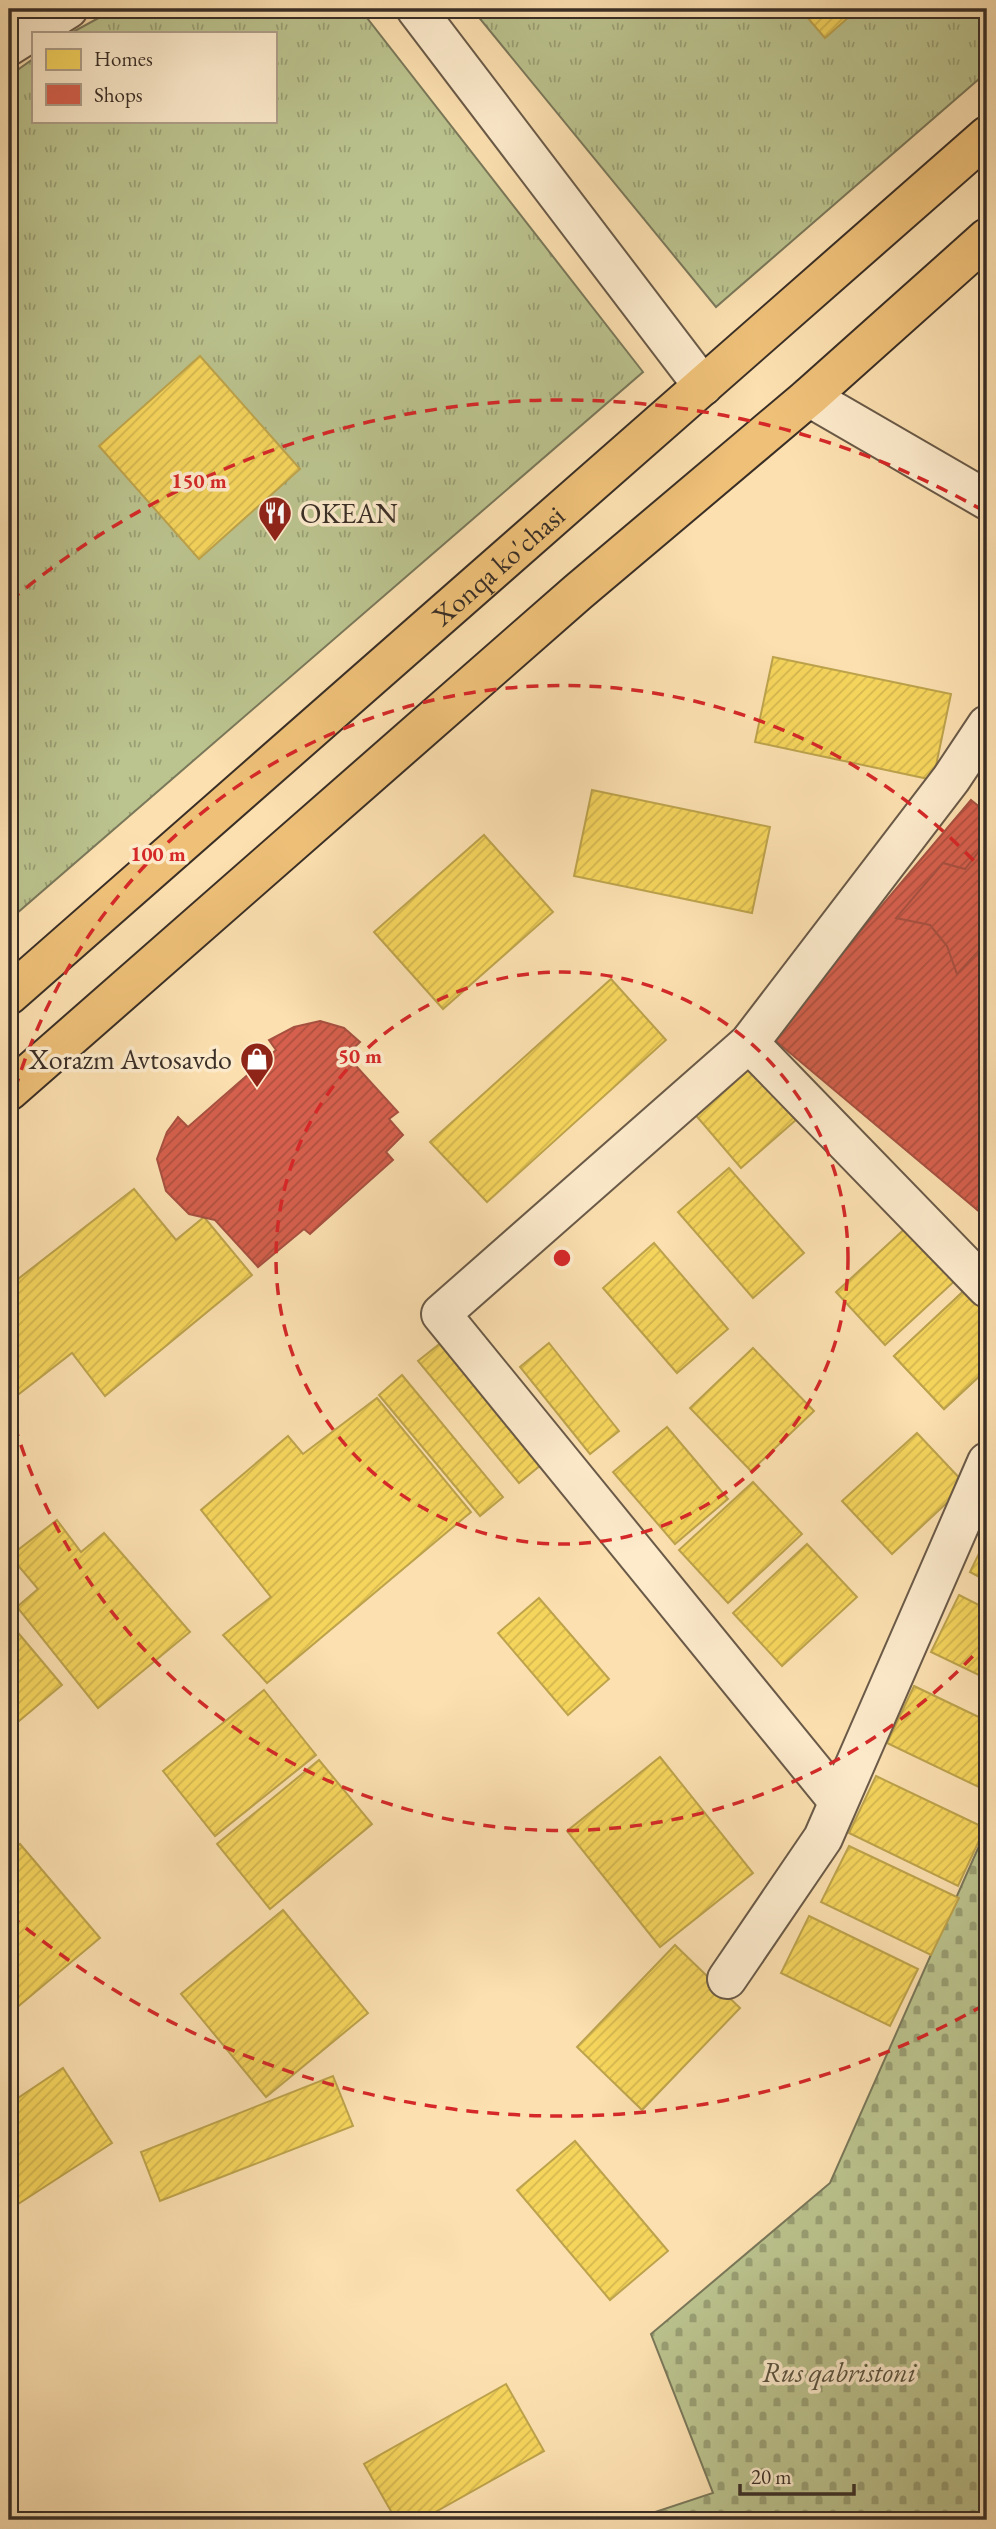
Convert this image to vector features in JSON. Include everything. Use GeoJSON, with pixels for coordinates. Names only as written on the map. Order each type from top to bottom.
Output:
{"type":"FeatureCollection","features":[{"type":"Feature","properties":{"kind":"main road","name":"Xonqa ko'chasi"},"geometry":{"type":"LineString","coordinates":[[9,995],[987,136]]}},
{"type":"Feature","properties":{"kind":"main road"},"geometry":{"type":"LineString","coordinates":[[9,1091],[578,592],[809,397],[987,238]]}},
{"type":"Feature","properties":{"kind":"street"},"geometry":{"type":"LineString","coordinates":[[9,46],[68,9]]}},
{"type":"Feature","properties":{"kind":"street"},"geometry":{"type":"LineString","coordinates":[[416,9],[703,386]]}},
{"type":"Feature","properties":{"kind":"street"},"geometry":{"type":"LineString","coordinates":[[809,397],[987,500]]}},
{"type":"Feature","properties":{"kind":"street"},"geometry":{"type":"LineString","coordinates":[[838,1801],[441,1314],[749,1043],[951,779],[987,725]]}},
{"type":"Feature","properties":{"kind":"street"},"geometry":{"type":"LineString","coordinates":[[749,1043],[987,1288]]}},
{"type":"Feature","properties":{"kind":"street"},"geometry":{"type":"LineString","coordinates":[[727,1979],[823,1838],[987,1462]]}},
{"type":"Feature","properties":{"kind":"green space"},"geometry":{"type":"Polygon","coordinates":[[[115,9],[360,9],[643,372],[9,920],[9,76],[32,60],[32,122],[276,122],[276,32],[73,32],[115,9]]]}},
{"type":"Feature","properties":{"kind":"green space"},"geometry":{"type":"Polygon","coordinates":[[[472,9],[987,9],[987,72],[716,307],[472,9]]]}},
{"type":"Feature","properties":{"kind":"green space","name":"Rus qabristoni"},"geometry":{"type":"Polygon","coordinates":[[[987,1828],[987,2520],[631,2520],[713,2493],[651,2334],[830,2183],[987,1828]]]}},
{"type":"Feature","properties":{"kind":"building: Homes"},"geometry":{"type":"Polygon","coordinates":[[[800,9],[858,9],[825,38],[800,9]]]}},
{"type":"Feature","properties":{"kind":"building: Homes"},"geometry":{"type":"Polygon","coordinates":[[[200,356],[300,469],[199,559],[99,446],[200,356]]]}},
{"type":"Feature","properties":{"kind":"building: Homes"},"geometry":{"type":"Polygon","coordinates":[[[773,657],[951,694],[933,780],[755,742],[773,657]]]}},
{"type":"Feature","properties":{"kind":"building: Homes"},"geometry":{"type":"Polygon","coordinates":[[[592,790],[770,827],[752,913],[574,876],[592,790]]]}},
{"type":"Feature","properties":{"kind":"building: Homes"},"geometry":{"type":"Polygon","coordinates":[[[484,835],[553,912],[443,1009],[374,932],[484,835]]]}},
{"type":"Feature","properties":{"kind":"building: Homes"},"geometry":{"type":"Polygon","coordinates":[[[611,979],[666,1040],[487,1202],[430,1142],[611,979]]]}},
{"type":"Feature","properties":{"kind":"building: Homes"},"geometry":{"type":"Polygon","coordinates":[[[898,1023],[909,1035],[859,1082],[849,1070],[898,1023]]]}},
{"type":"Feature","properties":{"kind":"building: Homes"},"geometry":{"type":"Polygon","coordinates":[[[958,1042],[987,1075],[987,1081],[913,1145],[881,1109],[958,1042]]]}},
{"type":"Feature","properties":{"kind":"building: Homes"},"geometry":{"type":"Polygon","coordinates":[[[747,1065],[796,1120],[741,1168],[693,1112],[747,1065]]]}},
{"type":"Feature","properties":{"kind":"building: Homes"},"geometry":{"type":"Polygon","coordinates":[[[729,1168],[804,1253],[753,1298],[678,1212],[729,1168]]]}},
{"type":"Feature","properties":{"kind":"building: Homes"},"geometry":{"type":"Polygon","coordinates":[[[134,1189],[176,1240],[204,1217],[252,1275],[105,1396],[72,1353],[10,1401],[9,1286],[134,1189]]]}},
{"type":"Feature","properties":{"kind":"building: Homes"},"geometry":{"type":"Polygon","coordinates":[[[910,1224],[959,1277],[885,1345],[836,1292],[910,1224]]]}},
{"type":"Feature","properties":{"kind":"building: Homes"},"geometry":{"type":"Polygon","coordinates":[[[654,1243],[728,1329],[677,1373],[603,1288],[654,1243]]]}},
{"type":"Feature","properties":{"kind":"building: Homes"},"geometry":{"type":"Polygon","coordinates":[[[968,1287],[987,1308],[987,1369],[944,1409],[894,1356],[968,1287]]]}},
{"type":"Feature","properties":{"kind":"building: Homes"},"geometry":{"type":"Polygon","coordinates":[[[968,1287],[987,1308],[987,1369],[944,1409],[894,1356],[968,1287]]]}},
{"type":"Feature","properties":{"kind":"building: Homes"},"geometry":{"type":"Polygon","coordinates":[[[442,1342],[542,1464],[519,1483],[418,1361],[442,1342]]]}},
{"type":"Feature","properties":{"kind":"building: Homes"},"geometry":{"type":"Polygon","coordinates":[[[549,1343],[619,1431],[590,1454],[520,1367],[549,1343]]]}},
{"type":"Feature","properties":{"kind":"building: Homes"},"geometry":{"type":"Polygon","coordinates":[[[753,1348],[814,1411],[751,1471],[690,1408],[753,1348]]]}},
{"type":"Feature","properties":{"kind":"building: Homes"},"geometry":{"type":"Polygon","coordinates":[[[402,1375],[503,1497],[480,1516],[379,1395],[402,1375]]]}},
{"type":"Feature","properties":{"kind":"building: Homes"},"geometry":{"type":"Polygon","coordinates":[[[377,1398],[471,1512],[267,1683],[223,1635],[271,1597],[201,1510],[288,1436],[303,1454],[377,1398]]]}},
{"type":"Feature","properties":{"kind":"building: Homes"},"geometry":{"type":"Polygon","coordinates":[[[667,1427],[728,1499],[675,1544],[613,1472],[667,1427]]]}},
{"type":"Feature","properties":{"kind":"building: Homes"},"geometry":{"type":"Polygon","coordinates":[[[917,1433],[966,1485],[892,1554],[842,1501],[917,1433]]]}},
{"type":"Feature","properties":{"kind":"building: Homes"},"geometry":{"type":"Polygon","coordinates":[[[753,1482],[802,1534],[728,1603],[679,1550],[753,1482]]]}},
{"type":"Feature","properties":{"kind":"building: Homes"},"geometry":{"type":"Polygon","coordinates":[[[57,1520],[81,1552],[104,1533],[190,1632],[98,1708],[17,1607],[38,1589],[10,1556],[57,1520]]]}},
{"type":"Feature","properties":{"kind":"building: Homes"},"geometry":{"type":"Polygon","coordinates":[[[987,1537],[987,1581],[970,1572],[987,1537]]]}},
{"type":"Feature","properties":{"kind":"building: Homes"},"geometry":{"type":"Polygon","coordinates":[[[807,1544],[857,1597],[782,1666],[733,1613],[807,1544]]]}},
{"type":"Feature","properties":{"kind":"building: Homes"},"geometry":{"type":"Polygon","coordinates":[[[959,1595],[987,1609],[987,1679],[931,1652],[959,1595]]]}},
{"type":"Feature","properties":{"kind":"building: Homes"},"geometry":{"type":"Polygon","coordinates":[[[539,1598],[609,1679],[568,1715],[498,1633],[539,1598]]]}},
{"type":"Feature","properties":{"kind":"building: Homes"},"geometry":{"type":"Polygon","coordinates":[[[9,1622],[62,1685],[19,1721],[9,1708],[9,1622]]]}},
{"type":"Feature","properties":{"kind":"building: Homes"},"geometry":{"type":"Polygon","coordinates":[[[914,1686],[987,1721],[987,1791],[887,1743],[914,1686]]]}},
{"type":"Feature","properties":{"kind":"building: Homes"},"geometry":{"type":"Polygon","coordinates":[[[264,1690],[316,1755],[215,1836],[163,1771],[264,1690]]]}},
{"type":"Feature","properties":{"kind":"building: Homes"},"geometry":{"type":"Polygon","coordinates":[[[660,1757],[753,1873],[660,1947],[567,1831],[660,1757]]]}},
{"type":"Feature","properties":{"kind":"building: Homes"},"geometry":{"type":"Polygon","coordinates":[[[319,1760],[372,1824],[270,1909],[217,1844],[319,1760]]]}},
{"type":"Feature","properties":{"kind":"building: Homes"},"geometry":{"type":"Polygon","coordinates":[[[876,1776],[985,1828],[958,1886],[849,1833],[876,1776]]]}},
{"type":"Feature","properties":{"kind":"building: Homes"},"geometry":{"type":"Polygon","coordinates":[[[20,1844],[100,1938],[9,2014],[9,1853],[20,1844]]]}},
{"type":"Feature","properties":{"kind":"building: Homes"},"geometry":{"type":"Polygon","coordinates":[[[849,1846],[959,1898],[931,1955],[821,1902],[849,1846]]]}},
{"type":"Feature","properties":{"kind":"building: Homes"},"geometry":{"type":"Polygon","coordinates":[[[283,1910],[368,2013],[266,2097],[181,1994],[283,1910]]]}},
{"type":"Feature","properties":{"kind":"building: Homes"},"geometry":{"type":"Polygon","coordinates":[[[809,1916],[918,1969],[890,2026],[781,1973],[809,1916]]]}},
{"type":"Feature","properties":{"kind":"building: Homes"},"geometry":{"type":"Polygon","coordinates":[[[675,1945],[740,2008],[642,2110],[577,2047],[675,1945]]]}},
{"type":"Feature","properties":{"kind":"building: Homes"},"geometry":{"type":"Polygon","coordinates":[[[63,2068],[112,2143],[9,2210],[9,2104],[63,2068]]]}},
{"type":"Feature","properties":{"kind":"building: Homes"},"geometry":{"type":"Polygon","coordinates":[[[333,2076],[353,2126],[160,2201],[141,2152],[333,2076]]]}},
{"type":"Feature","properties":{"kind":"building: Homes"},"geometry":{"type":"Polygon","coordinates":[[[575,2141],[668,2251],[610,2300],[517,2190],[575,2141]]]}},
{"type":"Feature","properties":{"kind":"building: Homes"},"geometry":{"type":"Polygon","coordinates":[[[506,2384],[544,2451],[421,2520],[396,2520],[364,2464],[506,2384]]]}},
{"type":"Feature","properties":{"kind":"building: Shops"},"geometry":{"type":"Polygon","coordinates":[[[971,800],[987,813],[987,1218],[771,1037],[971,800]]]}},
{"type":"Feature","properties":{"kind":"building: Shops"},"geometry":{"type":"Polygon","coordinates":[[[983,846],[987,851],[987,942],[957,974],[947,946],[930,925],[896,918],[943,863],[965,869],[983,846]]]}},
{"type":"Feature","properties":{"kind":"building: Shops"},"geometry":{"type":"Polygon","coordinates":[[[320,1021],[344,1028],[360,1042],[346,1055],[398,1112],[389,1119],[403,1135],[386,1152],[393,1160],[310,1234],[304,1229],[258,1267],[215,1220],[189,1214],[166,1191],[157,1159],[167,1132],[178,1117],[188,1127],[276,1050],[269,1040],[294,1027],[320,1021]]]}},
{"type":"Feature","properties":{"kind":"place","name":"OKEAN"},"geometry":{"type":"Point","coordinates":[275,543]}},
{"type":"Feature","properties":{"kind":"place","name":"Xorazm Avtosavdo"},"geometry":{"type":"Point","coordinates":[257,1089]}}]}
